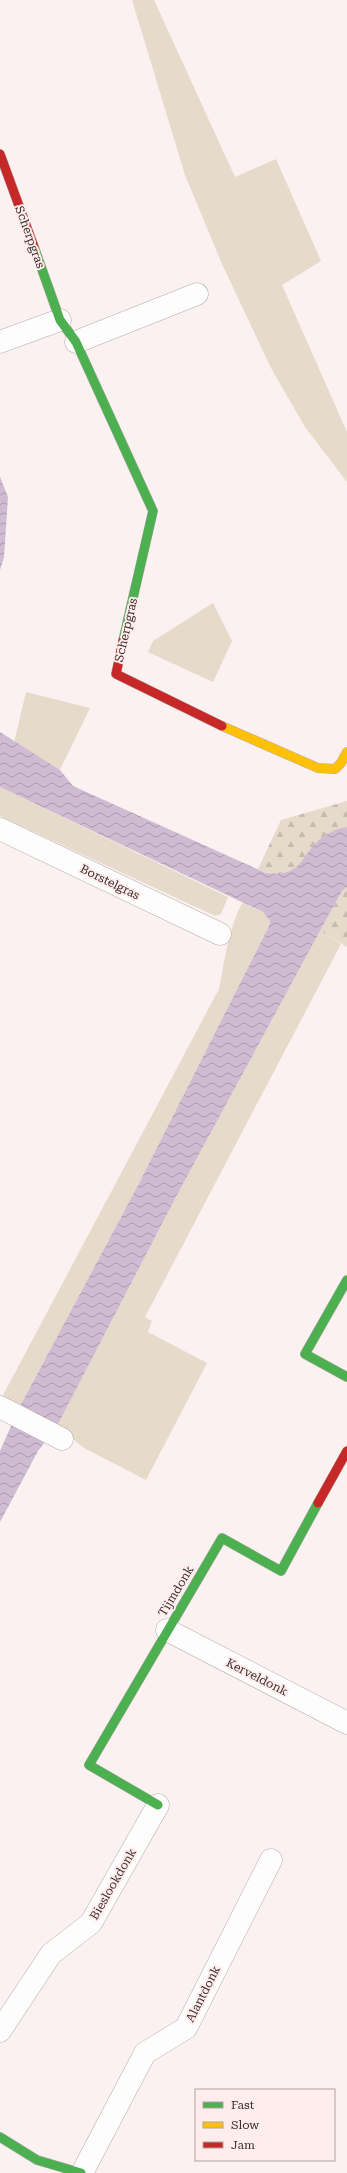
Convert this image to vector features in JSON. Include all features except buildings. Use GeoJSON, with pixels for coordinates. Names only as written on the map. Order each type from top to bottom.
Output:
{"type":"FeatureCollection","features":[{"type":"Feature","properties":{"kind":"street","name":"Scherpgras"},"geometry":{"type":"LineString","coordinates":[[0,154],[60,320],[76,342],[153,511],[116,674],[270,749],[321,770],[332,770],[341,764],[347,752]]}},
{"type":"Feature","properties":{"kind":"street"},"geometry":{"type":"LineString","coordinates":[[76,342],[197,294]]}},
{"type":"Feature","properties":{"kind":"street"},"geometry":{"type":"LineString","coordinates":[[0,342],[60,320]]}},
{"type":"Feature","properties":{"kind":"street","name":"Borstelgras"},"geometry":{"type":"LineString","coordinates":[[7,833],[220,934]]}},
{"type":"Feature","properties":{"kind":"street"},"geometry":{"type":"LineString","coordinates":[[347,1280],[305,1354],[347,1377]]}},
{"type":"Feature","properties":{"kind":"street"},"geometry":{"type":"LineString","coordinates":[[0,1407],[62,1439]]}},
{"type":"Feature","properties":{"kind":"street","name":"Tijmdonk"},"geometry":{"type":"LineString","coordinates":[[158,1804],[89,1765],[222,1538],[281,1571],[347,1451]]}},
{"type":"Feature","properties":{"kind":"street","name":"Kerveldonk"},"geometry":{"type":"LineString","coordinates":[[167,1630],[347,1723]]}},
{"type":"Feature","properties":{"kind":"street","name":"Bieslookdonk"},"geometry":{"type":"LineString","coordinates":[[0,2030],[51,1954],[91,1923],[158,1804]]}},
{"type":"Feature","properties":{"kind":"street","name":"Alantdonk"},"geometry":{"type":"LineString","coordinates":[[81,2173],[145,2053],[186,2028],[271,1860]]}},
{"type":"Feature","properties":{"kind":"street"},"geometry":{"type":"LineString","coordinates":[[0,2138],[33,2166],[81,2173]]}},
{"type":"Feature","properties":{"kind":"green space"},"geometry":{"type":"Polygon","coordinates":[[[132,0],[154,0],[235,177],[276,159],[321,261],[282,285],[347,432],[347,482],[305,427],[271,368],[222,264],[185,175],[132,0]]]}},
{"type":"Feature","properties":{"kind":"green space"},"geometry":{"type":"Polygon","coordinates":[[[213,603],[232,641],[213,682],[148,652],[153,641],[213,603]]]}},
{"type":"Feature","properties":{"kind":"green space"},"geometry":{"type":"Polygon","coordinates":[[[26,692],[90,708],[60,770],[14,743],[26,692]]]}},
{"type":"Feature","properties":{"kind":"green space"},"geometry":{"type":"Polygon","coordinates":[[[0,787],[228,897],[221,914],[215,916],[0,816],[0,787]]]}},
{"type":"Feature","properties":{"kind":"green space"},"geometry":{"type":"Polygon","coordinates":[[[347,801],[347,827],[328,835],[319,842],[310,851],[297,869],[286,874],[274,874],[258,869],[281,820],[347,801]]]}},
{"type":"Feature","properties":{"kind":"green space"},"geometry":{"type":"Polygon","coordinates":[[[347,887],[347,947],[320,931],[342,891],[347,887]]]}},
{"type":"Feature","properties":{"kind":"green space"},"geometry":{"type":"Polygon","coordinates":[[[242,903],[263,912],[270,921],[269,926],[136,1189],[19,1408],[1,1399],[219,989],[230,934],[242,903]]]}},
{"type":"Feature","properties":{"kind":"green space"},"geometry":{"type":"Polygon","coordinates":[[[320,931],[341,944],[145,1317],[152,1321],[148,1332],[207,1363],[146,1480],[84,1448],[67,1434],[56,1428],[177,1195],[320,931]]]}},
{"type":"Feature","properties":{"kind":"water"},"geometry":{"type":"Polygon","coordinates":[[[0,477],[8,497],[4,557],[0,570],[0,477]]]}},
{"type":"Feature","properties":{"kind":"water"},"geometry":{"type":"Polygon","coordinates":[[[0,732],[60,770],[73,786],[266,873],[279,874],[288,872],[300,863],[316,843],[324,836],[335,830],[347,827],[347,887],[342,891],[177,1195],[56,1428],[38,1451],[0,1522],[0,1451],[19,1408],[136,1189],[269,926],[270,921],[263,912],[0,787],[0,732]]]}},
{"type":"Feature","properties":{"kind":"traffic: fast"},"geometry":{"type":"LineString","coordinates":[[34,247],[60,320],[76,342],[153,511],[123,641]]}},
{"type":"Feature","properties":{"kind":"traffic: fast"},"geometry":{"type":"LineString","coordinates":[[347,1280],[305,1354],[347,1377]]}},
{"type":"Feature","properties":{"kind":"traffic: fast"},"geometry":{"type":"LineString","coordinates":[[158,1805],[89,1765],[222,1538],[281,1571],[318,1503]]}},
{"type":"Feature","properties":{"kind":"traffic: fast"},"geometry":{"type":"LineString","coordinates":[[0,2137],[37,2160],[81,2173]]}},
{"type":"Feature","properties":{"kind":"traffic: slow"},"geometry":{"type":"LineString","coordinates":[[222,726],[318,768],[335,769],[341,763],[347,752]]}},
{"type":"Feature","properties":{"kind":"traffic: jam"},"geometry":{"type":"LineString","coordinates":[[0,154],[34,247]]}},
{"type":"Feature","properties":{"kind":"traffic: jam"},"geometry":{"type":"LineString","coordinates":[[123,641],[116,674],[222,726]]}},
{"type":"Feature","properties":{"kind":"traffic: jam"},"geometry":{"type":"LineString","coordinates":[[318,1503],[347,1451]]}}]}
